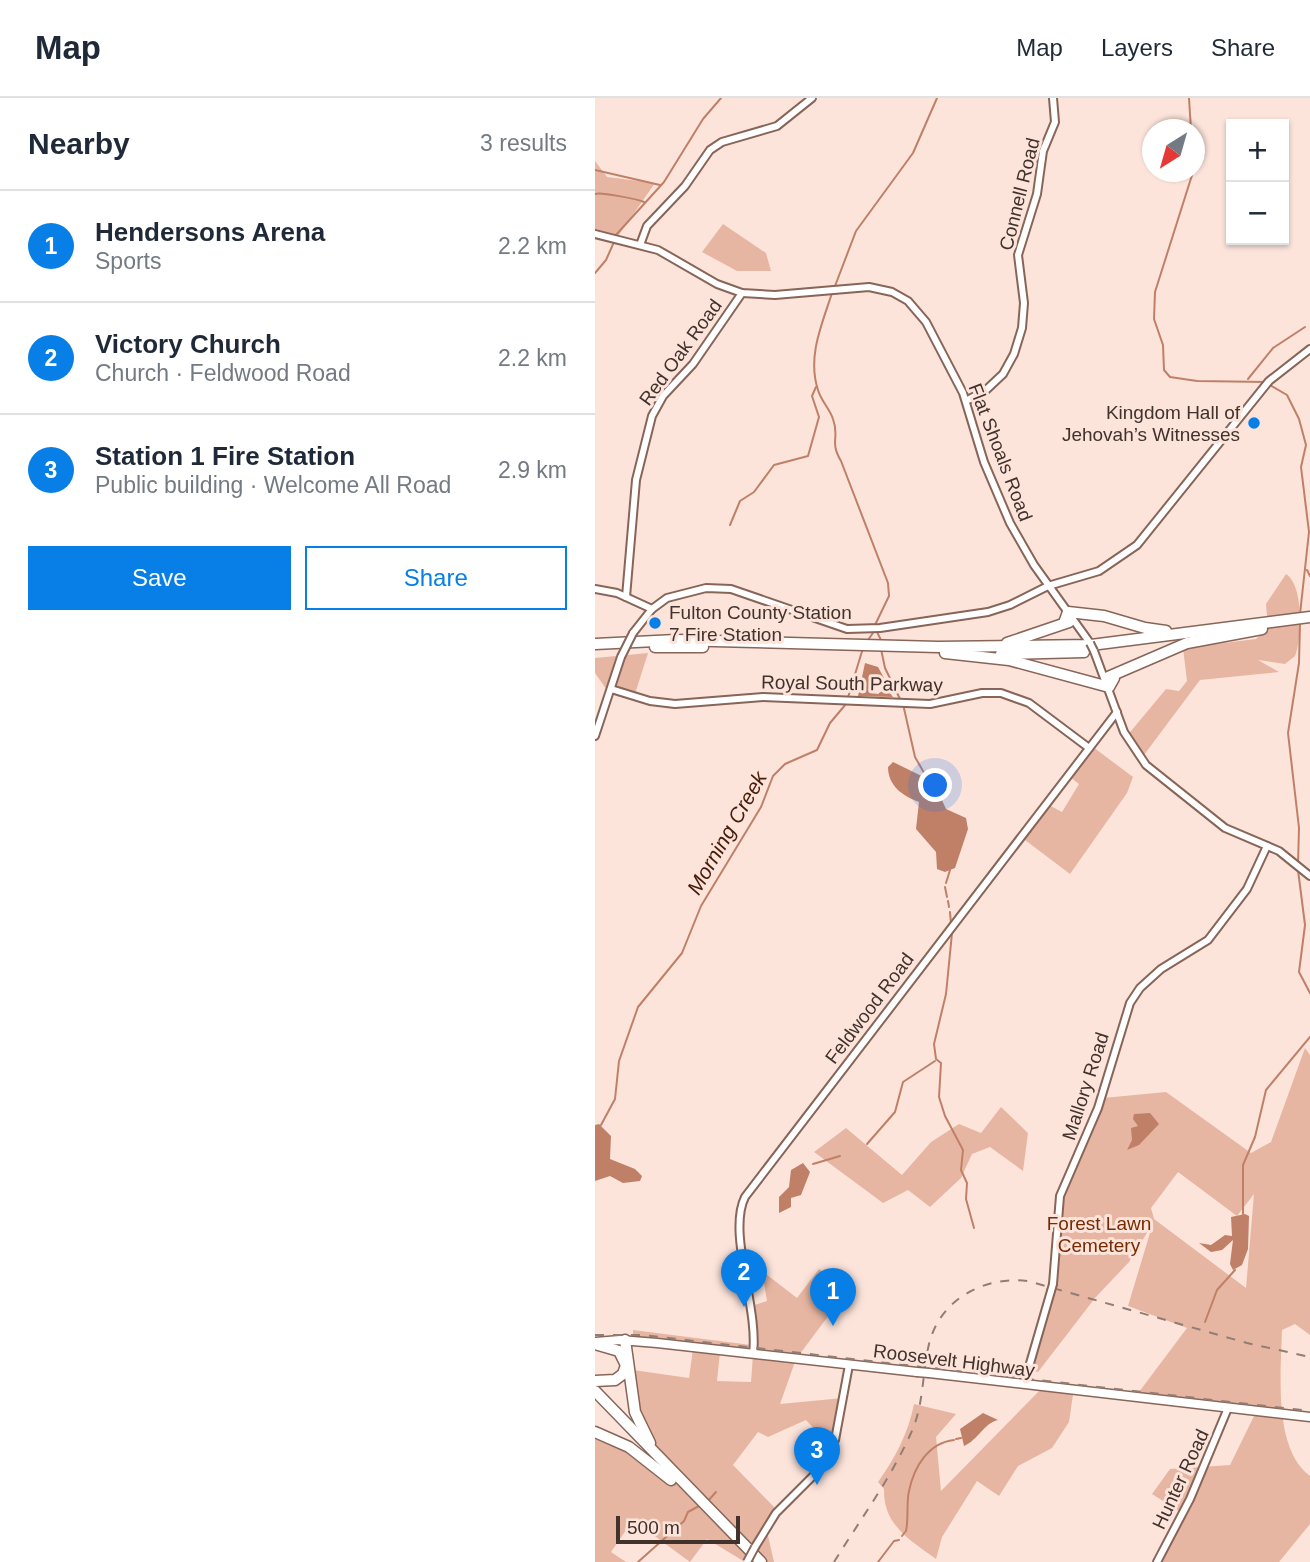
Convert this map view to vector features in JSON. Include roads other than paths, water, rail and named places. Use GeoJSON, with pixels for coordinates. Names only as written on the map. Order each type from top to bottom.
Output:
{"type":"FeatureCollection","features":[{"type":"Feature","properties":{"kind":"highway"},"geometry":{"type":"LineString","coordinates":[[938,647],[1008,643],[1072,618],[1104,616],[1154,630],[1208,630]]}},
{"type":"Feature","properties":{"kind":"highway"},"geometry":{"type":"LineString","coordinates":[[595,644],[676,640],[938,647],[1091,645],[1310,617]]}},
{"type":"Feature","properties":{"kind":"highway"},"geometry":{"type":"LineString","coordinates":[[595,650],[684,647],[952,653],[1094,651],[1310,622]]}},
{"type":"Feature","properties":{"kind":"highway"},"geometry":{"type":"LineString","coordinates":[[952,653],[1009,660],[1077,680],[1107,680],[1187,643],[1263,629]]}},
{"type":"Feature","properties":{"kind":"highway"},"geometry":{"type":"LineString","coordinates":[[595,1343],[616,1349],[627,1346]]}},
{"type":"Feature","properties":{"kind":"highway"},"geometry":{"type":"LineString","coordinates":[[595,1381],[611,1382],[619,1378],[624,1371],[627,1346]]}},
{"type":"Feature","properties":{"kind":"highway"},"geometry":{"type":"LineString","coordinates":[[627,1346],[634,1407],[641,1427],[683,1488]]}},
{"type":"Feature","properties":{"kind":"highway"},"geometry":{"type":"LineString","coordinates":[[595,1391],[683,1488],[761,1562]]}},
{"type":"Feature","properties":{"kind":"highway"},"geometry":{"type":"LineString","coordinates":[[595,1398],[754,1562]]}},
{"type":"Feature","properties":{"kind":"highway"},"geometry":{"type":"LineString","coordinates":[[595,1432],[629,1447],[683,1488]]}},
{"type":"Feature","properties":{"kind":"main road","name":"Roosevelt Highway"},"geometry":{"type":"LineString","coordinates":[[595,1343],[753,1354],[1310,1417]]}},
{"type":"Feature","properties":{"kind":"street"},"geometry":{"type":"LineString","coordinates":[[595,234],[639,241],[661,208],[685,187],[710,150],[722,142],[777,126],[812,98]]}},
{"type":"Feature","properties":{"kind":"street","name":"Connell Road"},"geometry":{"type":"LineString","coordinates":[[966,401],[986,390],[1003,373],[1014,354],[1021,332],[1024,303],[1018,255],[1037,194],[1043,151],[1055,122],[1053,98]]}},
{"type":"Feature","properties":{"kind":"street","name":"Flat Shoals Road"},"geometry":{"type":"LineString","coordinates":[[639,241],[671,256],[717,284],[742,293],[775,295],[862,287],[892,292],[921,314],[966,401],[1000,502],[1022,545],[1097,657],[1121,724],[1135,752],[1156,775],[1224,828],[1287,856],[1310,876]]}},
{"type":"Feature","properties":{"kind":"street","name":"Red Oak Road"},"geometry":{"type":"LineString","coordinates":[[626,597],[636,480],[652,416],[663,396],[693,364],[742,293]]}},
{"type":"Feature","properties":{"kind":"street"},"geometry":{"type":"LineString","coordinates":[[648,608],[681,592],[725,588],[831,626],[863,630],[995,610],[1048,586],[1089,576],[1128,553],[1269,381],[1310,349]]}},
{"type":"Feature","properties":{"kind":"street"},"geometry":{"type":"LineString","coordinates":[[595,589],[626,597],[648,608]]}},
{"type":"Feature","properties":{"kind":"street"},"geometry":{"type":"LineString","coordinates":[[595,736],[621,657],[633,633],[646,616],[648,608]]}},
{"type":"Feature","properties":{"kind":"street","name":"Royal South Parkway"},"geometry":{"type":"LineString","coordinates":[[611,689],[650,701],[675,704],[763,697],[930,704],[982,693],[1001,693],[1024,701],[1089,749]]}},
{"type":"Feature","properties":{"kind":"street","name":"Feldwood Road"},"geometry":{"type":"LineString","coordinates":[[753,1354],[753,1314],[739,1222],[745,1197],[1117,712]]}},
{"type":"Feature","properties":{"kind":"street"},"geometry":{"type":"LineString","coordinates":[[1105,727],[1116,722],[1121,724]]}},
{"type":"Feature","properties":{"kind":"street","name":"Mallory Road"},"geometry":{"type":"LineString","coordinates":[[1024,1384],[1052,1287],[1060,1196],[1098,1108],[1130,1003],[1140,988],[1161,969],[1208,940],[1247,889],[1267,846]]}},
{"type":"Feature","properties":{"kind":"street"},"geometry":{"type":"LineString","coordinates":[[747,1562],[776,1513],[824,1465],[835,1440],[849,1364]]}},
{"type":"Feature","properties":{"kind":"street","name":"Hunter Road"},"geometry":{"type":"LineString","coordinates":[[1157,1562],[1190,1499],[1228,1408]]}},
{"type":"Feature","properties":{"kind":"waterway"},"geometry":{"type":"LineString","coordinates":[[615,236],[664,182],[703,119],[721,98]]}},
{"type":"Feature","properties":{"kind":"waterway","name":"Morning Creek"},"geometry":{"type":"LineString","coordinates":[[835,286],[856,231],[913,153],[937,98]]}},
{"type":"Feature","properties":{"kind":"waterway"},"geometry":{"type":"LineString","coordinates":[[1189,98],[1190,119]]}},
{"type":"Feature","properties":{"kind":"waterway"},"geometry":{"type":"LineString","coordinates":[[595,170],[660,185]]}},
{"type":"Feature","properties":{"kind":"waterway"},"geometry":{"type":"LineString","coordinates":[[1190,182],[1155,292],[1154,319],[1163,345],[1164,370],[1170,377],[1197,381],[1266,382]]}},
{"type":"Feature","properties":{"kind":"waterway"},"geometry":{"type":"LineString","coordinates":[[595,194],[644,202]]}},
{"type":"Feature","properties":{"kind":"waterway"},"geometry":{"type":"LineString","coordinates":[[595,273],[606,260],[614,242]]}},
{"type":"Feature","properties":{"kind":"waterway","name":"Morning Creek"},"geometry":{"type":"LineString","coordinates":[[832,293],[817,341],[815,378],[819,394],[833,419],[837,454],[888,583],[889,596],[875,625]]}},
{"type":"Feature","properties":{"kind":"waterway"},"geometry":{"type":"LineString","coordinates":[[1248,379],[1273,348],[1305,327]]}},
{"type":"Feature","properties":{"kind":"waterway"},"geometry":{"type":"LineString","coordinates":[[1270,385],[1287,395],[1299,419],[1306,445],[1301,467],[1309,532],[1300,614]]}},
{"type":"Feature","properties":{"kind":"waterway"},"geometry":{"type":"LineString","coordinates":[[730,525],[740,501],[754,492],[774,465],[808,456],[819,417],[812,396],[816,387]]}},
{"type":"Feature","properties":{"kind":"waterway"},"geometry":{"type":"LineString","coordinates":[[1307,570],[1310,576]]}},
{"type":"Feature","properties":{"kind":"waterway"},"geometry":{"type":"LineString","coordinates":[[1298,864],[1299,828],[1288,733],[1299,663],[1300,623]]}},
{"type":"Feature","properties":{"kind":"waterway","name":"Morning Creek"},"geometry":{"type":"LineString","coordinates":[[868,640],[875,630]]}},
{"type":"Feature","properties":{"kind":"waterway"},"geometry":{"type":"LineString","coordinates":[[876,630],[881,640]]}},
{"type":"Feature","properties":{"kind":"waterway","name":"Morning Creek"},"geometry":{"type":"LineString","coordinates":[[601,1125],[615,1099],[619,1061],[638,1007],[682,953],[701,906],[761,807],[773,776],[785,764],[817,750],[830,723],[846,704],[863,648]]}},
{"type":"Feature","properties":{"kind":"waterway"},"geometry":{"type":"LineString","coordinates":[[881,649],[885,668],[900,699]]}},
{"type":"Feature","properties":{"kind":"waterway"},"geometry":{"type":"LineString","coordinates":[[903,704],[915,757],[927,778]]}},
{"type":"Feature","properties":{"kind":"waterway"},"geometry":{"type":"LineString","coordinates":[[946,883],[950,870]]}},
{"type":"Feature","properties":{"kind":"waterway"},"geometry":{"type":"LineString","coordinates":[[1298,870],[1305,925],[1299,972],[1310,993]]}},
{"type":"Feature","properties":{"kind":"waterway"},"geometry":{"type":"LineString","coordinates":[[945,887],[947,897]]}},
{"type":"Feature","properties":{"kind":"waterway"},"geometry":{"type":"LineString","coordinates":[[948,901],[949,907]]}},
{"type":"Feature","properties":{"kind":"waterway"},"geometry":{"type":"LineString","coordinates":[[950,912],[951,924]]}},
{"type":"Feature","properties":{"kind":"waterway"},"geometry":{"type":"LineString","coordinates":[[952,933],[946,994],[934,1044],[936,1059],[941,1063],[939,1097],[945,1116],[963,1150],[961,1170],[967,1183],[966,1199],[974,1228]]}},
{"type":"Feature","properties":{"kind":"waterway"},"geometry":{"type":"LineString","coordinates":[[1243,1214],[1243,1165],[1255,1137],[1266,1090],[1310,1037]]}},
{"type":"Feature","properties":{"kind":"waterway"},"geometry":{"type":"LineString","coordinates":[[867,1144],[895,1112],[903,1082],[935,1061]]}},
{"type":"Feature","properties":{"kind":"waterway"},"geometry":{"type":"LineString","coordinates":[[813,1164],[840,1156]]}},
{"type":"Feature","properties":{"kind":"waterway"},"geometry":{"type":"LineString","coordinates":[[1205,1322],[1217,1290],[1235,1270]]}},
{"type":"Feature","properties":{"kind":"waterway"},"geometry":{"type":"LineString","coordinates":[[956,1439],[961,1438]]}},
{"type":"Feature","properties":{"kind":"waterway"},"geometry":{"type":"LineString","coordinates":[[906,1531],[909,1491],[914,1473],[930,1451],[954,1440]]}},
{"type":"Feature","properties":{"kind":"waterway"},"geometry":{"type":"LineString","coordinates":[[707,1502],[716,1492]]}},
{"type":"Feature","properties":{"kind":"waterway"},"geometry":{"type":"LineString","coordinates":[[638,1562],[684,1521],[688,1512],[699,1506]]}},
{"type":"Feature","properties":{"kind":"waterway"},"geometry":{"type":"LineString","coordinates":[[902,1536],[905,1532]]}},
{"type":"Feature","properties":{"kind":"waterway"},"geometry":{"type":"LineString","coordinates":[[878,1562],[894,1541],[899,1540]]}},
{"type":"Feature","properties":{"kind":"railway"},"geometry":{"type":"LineString","coordinates":[[834,1562],[885,1483],[911,1433],[918,1412],[929,1344],[935,1328],[943,1314],[954,1303],[980,1287],[996,1282],[1028,1281],[1247,1343],[1310,1357]]}},
{"type":"Feature","properties":{"kind":"railway"},"geometry":{"type":"LineString","coordinates":[[595,1335],[642,1335],[1310,1411]]}},
{"type":"Feature","properties":{"kind":"place","name":"Kingdom Hall of Jehovah’s Witnesses"},"geometry":{"type":"Point","coordinates":[1254,423]}},
{"type":"Feature","properties":{"kind":"place","name":"Fulton County Station 7 Fire Station"},"geometry":{"type":"Point","coordinates":[655,623]}},
{"type":"Feature","properties":{"kind":"place","name":"Victory Church"},"geometry":{"type":"Point","coordinates":[744,1307]}},
{"type":"Feature","properties":{"kind":"place","name":"Hendersons Arena"},"geometry":{"type":"Point","coordinates":[833,1326]}},
{"type":"Feature","properties":{"kind":"place","name":"Station 1 Fire Station"},"geometry":{"type":"Point","coordinates":[817,1485]}},
{"type":"Feature","properties":{"kind":"park label","name":"Forest Lawn Cemetery"},"geometry":{"type":"Point","coordinates":[1099,1234]}}]}
